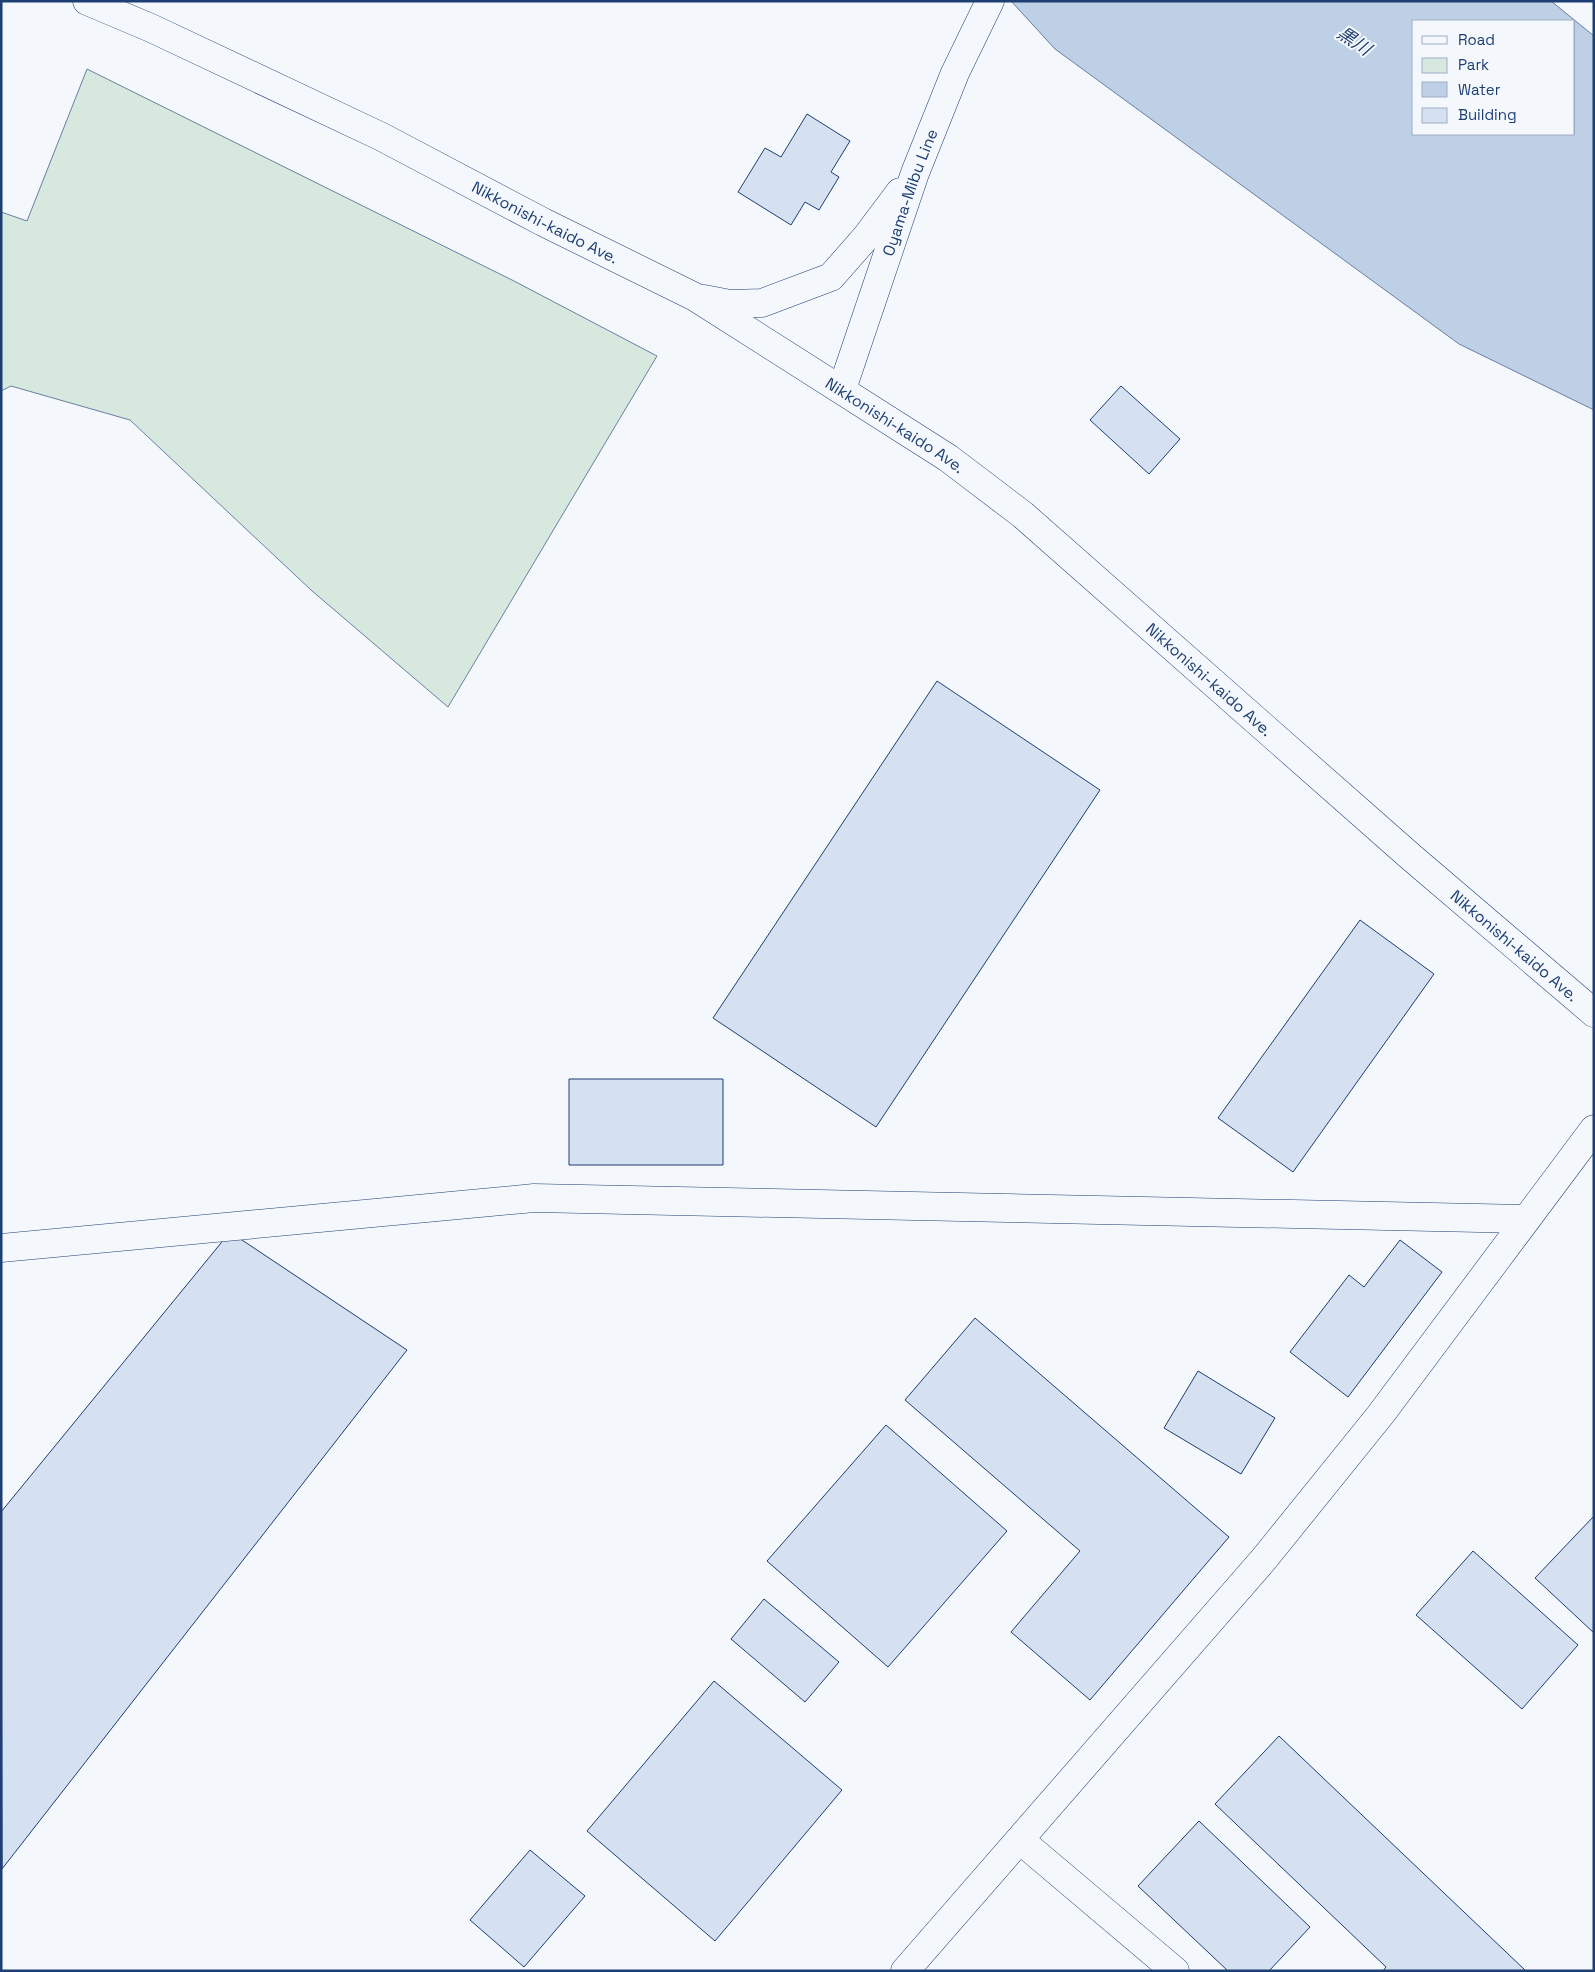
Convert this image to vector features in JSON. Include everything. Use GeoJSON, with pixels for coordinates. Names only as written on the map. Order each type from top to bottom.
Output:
{"type":"FeatureCollection","features":[{"type":"Feature","properties":{"kind":"street","name":"Nikkonishi-kaido Ave."},"geometry":{"type":"LineString","coordinates":[[87,1],[151,28],[382,137],[543,222],[695,297],[948,458],[1023,515],[1411,857],[1594,1012]]}},
{"type":"Feature","properties":{"kind":"street","name":"Oyama-Mibu Line"},"geometry":{"type":"LineString","coordinates":[[842,389],[915,173],[955,73],[990,1]]}},
{"type":"Feature","properties":{"kind":"street"},"geometry":{"type":"LineString","coordinates":[[695,297],[730,304],[762,303],[831,276],[867,236],[915,173]]}},
{"type":"Feature","properties":{"kind":"street"},"geometry":{"type":"LineString","coordinates":[[904,1971],[1264,1558],[1381,1414],[1594,1129]]}},
{"type":"Feature","properties":{"kind":"street"},"geometry":{"type":"LineString","coordinates":[[1,1248],[534,1198],[1526,1218]]}},
{"type":"Feature","properties":{"kind":"street"},"geometry":{"type":"LineString","coordinates":[[1020,1840],[1175,1971]]}},
{"type":"Feature","properties":{"kind":"green space"},"geometry":{"type":"Polygon","coordinates":[[[87,69],[514,281],[657,356],[448,707],[311,590],[130,420],[11,386],[1,391],[1,212],[27,221],[87,69]]]}},
{"type":"Feature","properties":{"kind":"water","name":"黒川"},"geometry":{"type":"Polygon","coordinates":[[[1011,1],[1551,1],[1574,20],[1412,20],[1412,135],[1575,135],[1575,21],[1594,36],[1594,410],[1459,344],[1055,49],[1011,1]]]}},
{"type":"Feature","properties":{"kind":"building"},"geometry":{"type":"Polygon","coordinates":[[[807,114],[850,141],[831,172],[839,177],[819,210],[805,202],[791,225],[738,192],[765,148],[781,157],[807,114]]]}},
{"type":"Feature","properties":{"kind":"building"},"geometry":{"type":"Polygon","coordinates":[[[1121,386],[1180,439],[1149,474],[1090,420],[1121,386]]]}},
{"type":"Feature","properties":{"kind":"building"},"geometry":{"type":"Polygon","coordinates":[[[937,681],[1100,790],[876,1127],[713,1018],[937,681]]]}},
{"type":"Feature","properties":{"kind":"building"},"geometry":{"type":"Polygon","coordinates":[[[1360,920],[1434,974],[1293,1172],[1218,1118],[1360,920]]]}},
{"type":"Feature","properties":{"kind":"building"},"geometry":{"type":"Polygon","coordinates":[[[569,1079],[723,1079],[723,1165],[569,1165],[569,1079]]]}},
{"type":"Feature","properties":{"kind":"building"},"geometry":{"type":"Polygon","coordinates":[[[230,1232],[407,1350],[2,1869],[1,1512],[230,1232]]]}},
{"type":"Feature","properties":{"kind":"building"},"geometry":{"type":"Polygon","coordinates":[[[1400,1240],[1442,1272],[1348,1397],[1290,1352],[1349,1275],[1364,1287],[1400,1240]]]}},
{"type":"Feature","properties":{"kind":"building"},"geometry":{"type":"Polygon","coordinates":[[[975,1318],[1229,1537],[1090,1700],[1011,1632],[1080,1551],[905,1400],[975,1318]]]}},
{"type":"Feature","properties":{"kind":"building"},"geometry":{"type":"Polygon","coordinates":[[[1198,1371],[1275,1418],[1241,1474],[1164,1428],[1198,1371]]]}},
{"type":"Feature","properties":{"kind":"building"},"geometry":{"type":"Polygon","coordinates":[[[886,1425],[1007,1531],[888,1667],[767,1561],[886,1425]]]}},
{"type":"Feature","properties":{"kind":"building"},"geometry":{"type":"Polygon","coordinates":[[[1594,1516],[1594,1633],[1535,1578],[1594,1516]]]}},
{"type":"Feature","properties":{"kind":"building"},"geometry":{"type":"Polygon","coordinates":[[[1473,1551],[1578,1645],[1522,1709],[1416,1615],[1473,1551]]]}},
{"type":"Feature","properties":{"kind":"building"},"geometry":{"type":"Polygon","coordinates":[[[764,1599],[839,1662],[805,1702],[731,1639],[764,1599]]]}},
{"type":"Feature","properties":{"kind":"building"},"geometry":{"type":"Polygon","coordinates":[[[714,1681],[842,1790],[715,1941],[587,1831],[714,1681]]]}},
{"type":"Feature","properties":{"kind":"building"},"geometry":{"type":"Polygon","coordinates":[[[1279,1736],[1526,1971],[1383,1971],[1386,1967],[1215,1804],[1279,1736]]]}},
{"type":"Feature","properties":{"kind":"building"},"geometry":{"type":"Polygon","coordinates":[[[1199,1821],[1310,1927],[1269,1971],[1228,1971],[1138,1886],[1199,1821]]]}},
{"type":"Feature","properties":{"kind":"building"},"geometry":{"type":"Polygon","coordinates":[[[530,1850],[585,1896],[524,1967],[470,1920],[530,1850]]]}}]}
